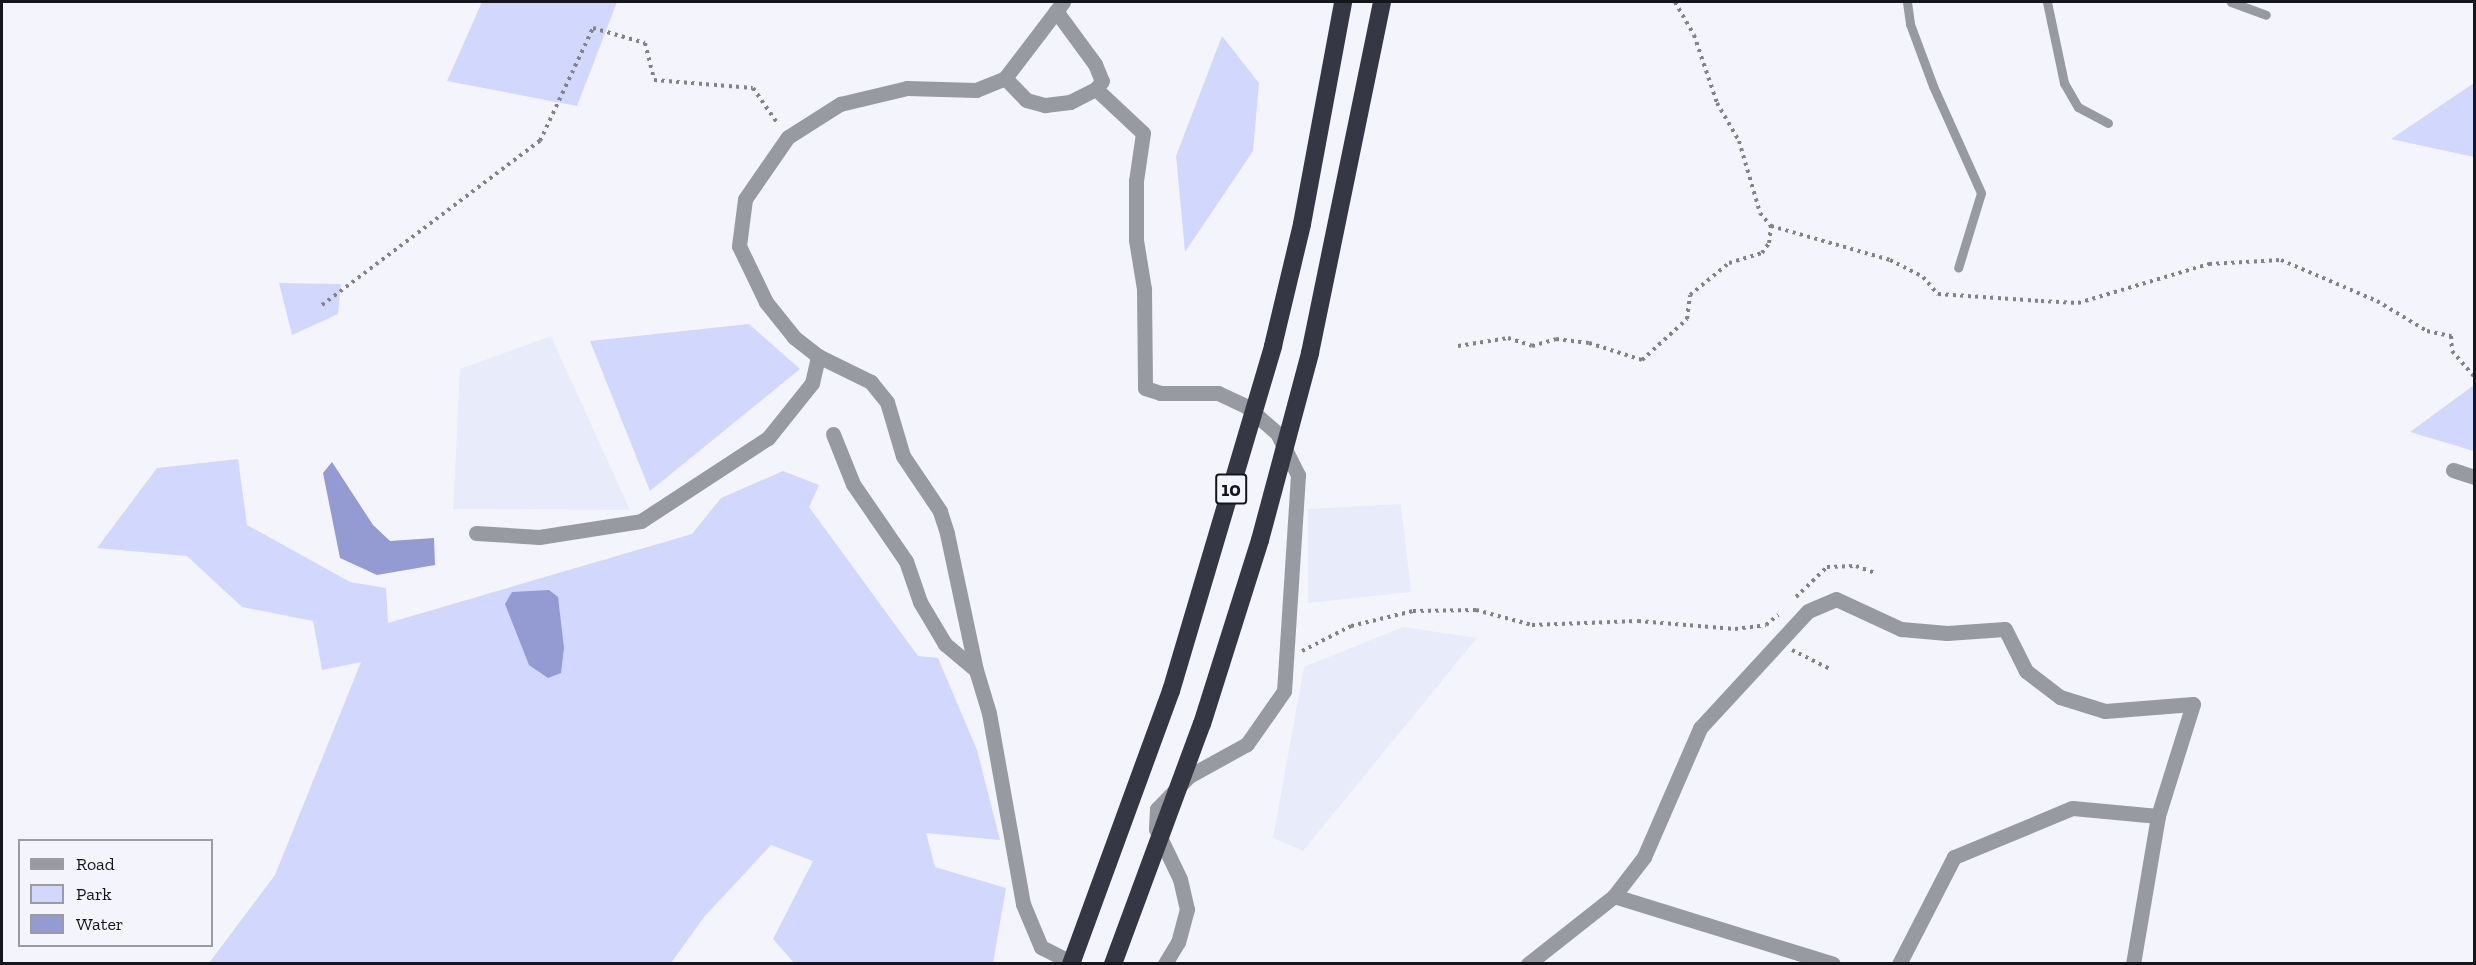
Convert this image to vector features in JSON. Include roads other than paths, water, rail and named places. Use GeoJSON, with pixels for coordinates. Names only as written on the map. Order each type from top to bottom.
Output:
{"type":"FeatureCollection","features":[{"type":"Feature","properties":{"kind":"highway","name":"10"},"geometry":{"type":"LineString","coordinates":[[1072,963],[1171,691],[1273,346],[1302,224],[1343,2]]}},
{"type":"Feature","properties":{"kind":"highway","name":"10"},"geometry":{"type":"LineString","coordinates":[[1113,963],[1202,724],[1260,540],[1315,330],[1382,2]]}},
{"type":"Feature","properties":{"kind":"street"},"geometry":{"type":"LineString","coordinates":[[1005,78],[1026,100],[1045,105],[1070,102],[1096,89],[1102,81],[1095,64],[1060,6],[1005,78],[976,90],[907,88],[840,104],[788,137],[745,199],[739,246],[766,302],[794,337],[818,357],[871,382],[887,402],[903,456],[940,511],[947,532],[976,670],[989,713],[1023,904],[1041,947],[1072,963]]}},
{"type":"Feature","properties":{"kind":"street"},"geometry":{"type":"LineString","coordinates":[[1096,89],[1143,133],[1136,181],[1136,240],[1144,289],[1145,388],[1160,393],[1218,393],[1246,406],[1277,433],[1298,475],[1284,657],[1284,690],[1247,744],[1189,776],[1157,809],[1156,830],[1180,879],[1187,909],[1178,942],[1165,963]]}},
{"type":"Feature","properties":{"kind":"street"},"geometry":{"type":"LineString","coordinates":[[476,532],[539,537],[641,521],[768,438],[813,383],[818,357]]}},
{"type":"Feature","properties":{"kind":"street"},"geometry":{"type":"LineString","coordinates":[[833,434],[853,484],[906,561],[920,602],[945,644],[976,670]]}},
{"type":"Feature","properties":{"kind":"street"},"geometry":{"type":"LineString","coordinates":[[2453,470],[2475,477]]}},
{"type":"Feature","properties":{"kind":"street"},"geometry":{"type":"LineString","coordinates":[[1528,963],[1614,896],[1644,857],[1700,728],[1808,611],[1836,599],[1901,629],[1947,633],[2005,629],[2026,672],[2060,697],[2105,711],[2193,704],[2157,816],[2133,963]]}},
{"type":"Feature","properties":{"kind":"street"},"geometry":{"type":"LineString","coordinates":[[1899,963],[1954,857],[2072,808],[2157,816]]}},
{"type":"Feature","properties":{"kind":"street"},"geometry":{"type":"LineString","coordinates":[[1614,896],[1833,963]]}},
{"type":"Feature","properties":{"kind":"lane"},"geometry":{"type":"LineString","coordinates":[[1907,2],[1910,24],[1933,86],[1981,193],[1958,268]]}},
{"type":"Feature","properties":{"kind":"lane"},"geometry":{"type":"LineString","coordinates":[[2047,2],[2064,83],[2078,107],[2108,123]]}},
{"type":"Feature","properties":{"kind":"lane"},"geometry":{"type":"LineString","coordinates":[[2231,2],[2266,15]]}},
{"type":"Feature","properties":{"kind":"water"},"geometry":{"type":"Polygon","coordinates":[[[332,462],[373,525],[390,541],[434,538],[435,565],[377,575],[340,558],[323,473],[332,462]]]}},
{"type":"Feature","properties":{"kind":"water"},"geometry":{"type":"Polygon","coordinates":[[[549,590],[558,597],[564,648],[561,673],[548,678],[529,665],[505,604],[512,592],[549,590]]]}}]}
